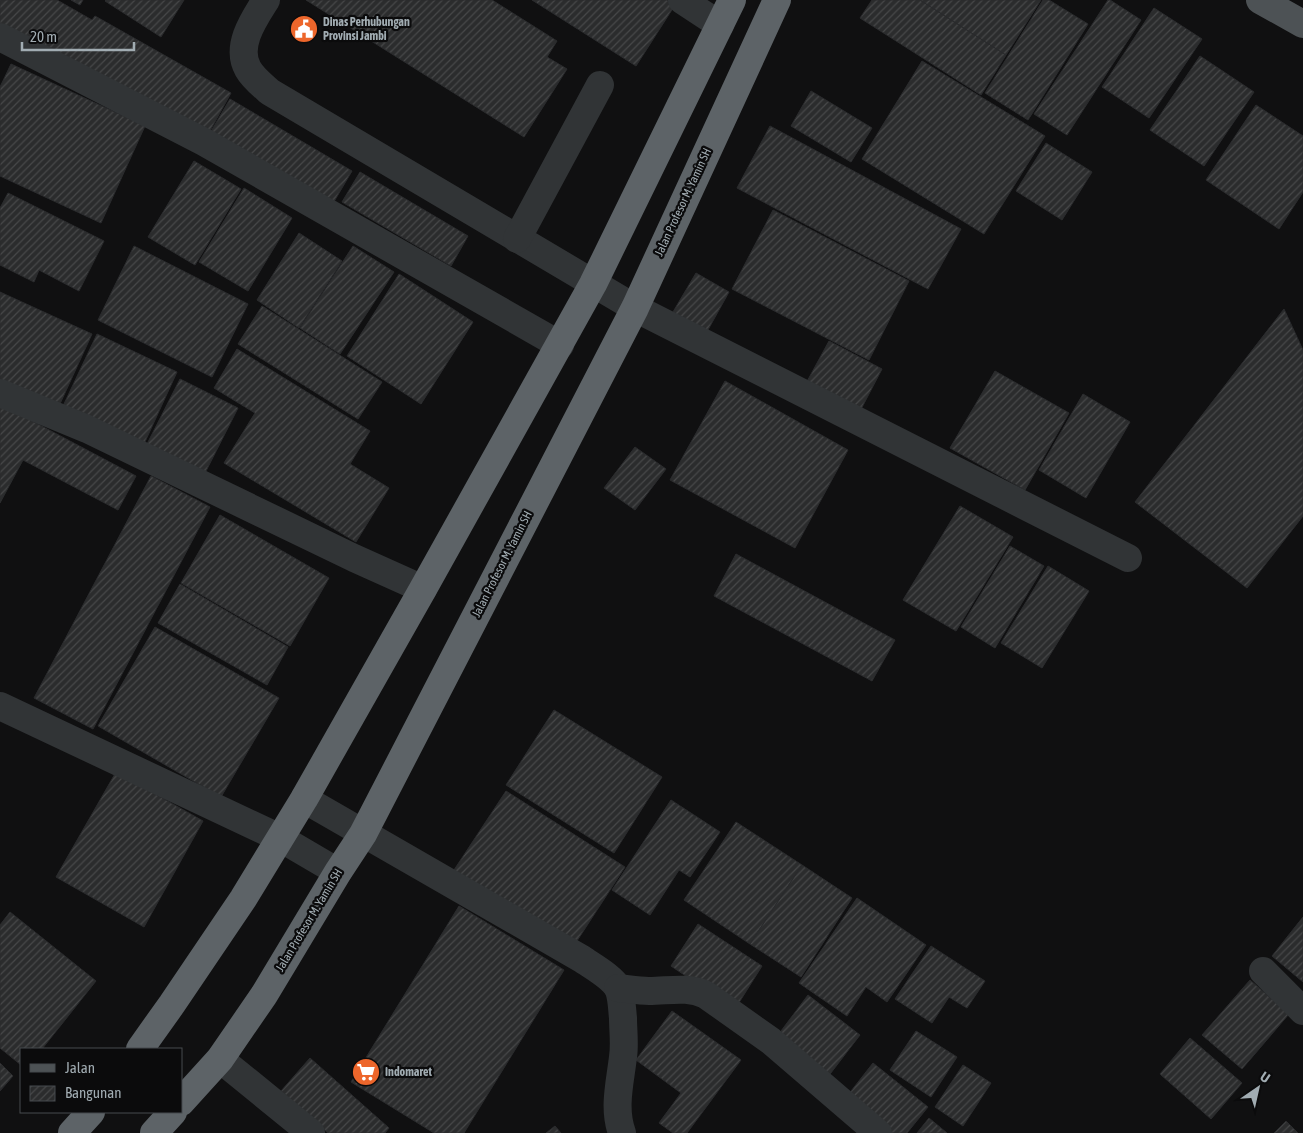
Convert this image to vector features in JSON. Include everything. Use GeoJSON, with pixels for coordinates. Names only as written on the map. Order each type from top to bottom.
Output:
{"type":"FeatureCollection","features":[{"type":"Feature","properties":{"kind":"highway"},"geometry":{"type":"LineString","coordinates":[[141,1048],[243,899],[304,799],[423,589],[593,284],[732,0]]}},
{"type":"Feature","properties":{"kind":"highway","name":"Jalan Profesor M. Yamin SH"},"geometry":{"type":"LineString","coordinates":[[182,1101],[220,1058],[264,996],[338,872],[363,834],[635,308],[778,0]]}},
{"type":"Feature","properties":{"kind":"highway"},"geometry":{"type":"LineString","coordinates":[[72,1133],[90,1113]]}},
{"type":"Feature","properties":{"kind":"highway"},"geometry":{"type":"LineString","coordinates":[[154,1133],[172,1113]]}},
{"type":"Feature","properties":{"kind":"main road"},"geometry":{"type":"LineString","coordinates":[[1260,0],[1303,24]]}},
{"type":"Feature","properties":{"kind":"street"},"geometry":{"type":"LineString","coordinates":[[266,0],[244,42],[243,56],[248,68],[270,92],[635,308],[1128,558]]}},
{"type":"Feature","properties":{"kind":"street"},"geometry":{"type":"LineString","coordinates":[[682,0],[720,25]]}},
{"type":"Feature","properties":{"kind":"street"},"geometry":{"type":"LineString","coordinates":[[0,37],[204,142],[560,345]]}},
{"type":"Feature","properties":{"kind":"street"},"geometry":{"type":"LineString","coordinates":[[517,239],[600,85]]}},
{"type":"Feature","properties":{"kind":"street"},"geometry":{"type":"LineString","coordinates":[[0,393],[87,429],[354,558],[423,589]]}},
{"type":"Feature","properties":{"kind":"street"},"geometry":{"type":"LineString","coordinates":[[0,706],[280,838],[338,872]]}},
{"type":"Feature","properties":{"kind":"street"},"geometry":{"type":"LineString","coordinates":[[304,799],[582,959],[618,988],[624,1034],[624,1054],[617,1106],[618,1121],[622,1133]]}},
{"type":"Feature","properties":{"kind":"street"},"geometry":{"type":"LineString","coordinates":[[1263,971],[1303,1011]]}},
{"type":"Feature","properties":{"kind":"street"},"geometry":{"type":"LineString","coordinates":[[618,988],[648,991],[688,989],[697,990],[706,995],[771,1041],[878,1133]]}},
{"type":"Feature","properties":{"kind":"street"},"geometry":{"type":"LineString","coordinates":[[220,1058],[311,1133]]}},
{"type":"Feature","properties":{"kind":"building"},"geometry":{"type":"Polygon","coordinates":[[[0,0],[57,0],[92,20],[95,16],[231,93],[206,138],[0,31],[0,0]]]}},
{"type":"Feature","properties":{"kind":"building"},"geometry":{"type":"Polygon","coordinates":[[[71,0],[83,0],[80,5],[71,0]]]}},
{"type":"Feature","properties":{"kind":"building"},"geometry":{"type":"Polygon","coordinates":[[[106,0],[184,0],[161,37],[106,0]]]}},
{"type":"Feature","properties":{"kind":"building"},"geometry":{"type":"Polygon","coordinates":[[[306,0],[492,0],[557,41],[547,57],[567,69],[524,137],[306,0]]]}},
{"type":"Feature","properties":{"kind":"building"},"geometry":{"type":"Polygon","coordinates":[[[532,0],[667,0],[675,5],[636,66],[532,0]]]}},
{"type":"Feature","properties":{"kind":"building"},"geometry":{"type":"Polygon","coordinates":[[[872,0],[920,0],[1006,55],[981,95],[860,18],[872,0]]]}},
{"type":"Feature","properties":{"kind":"building"},"geometry":{"type":"Polygon","coordinates":[[[920,0],[1041,0],[1006,55],[920,0]]]}},
{"type":"Feature","properties":{"kind":"building"},"geometry":{"type":"Polygon","coordinates":[[[1043,0],[1049,0],[1088,24],[1028,120],[985,93],[1043,0]]]}},
{"type":"Feature","properties":{"kind":"building"},"geometry":{"type":"Polygon","coordinates":[[[1108,0],[1141,20],[1067,135],[1034,114],[1108,0]]]}},
{"type":"Feature","properties":{"kind":"building"},"geometry":{"type":"Polygon","coordinates":[[[1154,8],[1202,39],[1149,118],[1102,87],[1154,8]]]}},
{"type":"Feature","properties":{"kind":"building"},"geometry":{"type":"Polygon","coordinates":[[[1200,56],[1254,92],[1204,166],[1150,130],[1200,56]]]}},
{"type":"Feature","properties":{"kind":"building"},"geometry":{"type":"Polygon","coordinates":[[[922,61],[1045,136],[984,234],[862,159],[922,61]]]}},
{"type":"Feature","properties":{"kind":"building"},"geometry":{"type":"Polygon","coordinates":[[[11,64],[145,126],[101,223],[0,176],[0,87],[11,64]]]}},
{"type":"Feature","properties":{"kind":"building"},"geometry":{"type":"Polygon","coordinates":[[[811,91],[872,128],[851,162],[791,126],[811,91]]]}},
{"type":"Feature","properties":{"kind":"building"},"geometry":{"type":"Polygon","coordinates":[[[230,99],[352,171],[332,205],[210,133],[230,99]]]}},
{"type":"Feature","properties":{"kind":"building"},"geometry":{"type":"Polygon","coordinates":[[[1256,105],[1303,136],[1303,192],[1279,229],[1206,180],[1256,105]]]}},
{"type":"Feature","properties":{"kind":"building"},"geometry":{"type":"Polygon","coordinates":[[[770,126],[961,229],[928,289],[737,188],[770,126]]]}},
{"type":"Feature","properties":{"kind":"building"},"geometry":{"type":"Polygon","coordinates":[[[1046,143],[1092,172],[1062,220],[1016,191],[1046,143]]]}},
{"type":"Feature","properties":{"kind":"building"},"geometry":{"type":"Polygon","coordinates":[[[194,161],[241,189],[195,265],[148,237],[194,161]]]}},
{"type":"Feature","properties":{"kind":"building"},"geometry":{"type":"Polygon","coordinates":[[[360,172],[468,236],[451,266],[342,202],[360,172]]]}},
{"type":"Feature","properties":{"kind":"building"},"geometry":{"type":"Polygon","coordinates":[[[244,188],[292,218],[248,291],[199,262],[244,188]]]}},
{"type":"Feature","properties":{"kind":"building"},"geometry":{"type":"Polygon","coordinates":[[[8,193],[104,241],[79,291],[39,270],[34,282],[0,265],[0,208],[8,193]]]}},
{"type":"Feature","properties":{"kind":"building"},"geometry":{"type":"Polygon","coordinates":[[[773,210],[909,281],[869,360],[732,289],[773,210]]]}},
{"type":"Feature","properties":{"kind":"building"},"geometry":{"type":"Polygon","coordinates":[[[299,233],[342,261],[299,328],[257,300],[299,233]]]}},
{"type":"Feature","properties":{"kind":"building"},"geometry":{"type":"Polygon","coordinates":[[[134,246],[248,304],[212,377],[98,320],[134,246]]]}},
{"type":"Feature","properties":{"kind":"building"},"geometry":{"type":"Polygon","coordinates":[[[353,246],[394,272],[340,354],[300,328],[353,246]]]}},
{"type":"Feature","properties":{"kind":"building"},"geometry":{"type":"Polygon","coordinates":[[[696,273],[729,292],[704,337],[670,317],[696,273]]]}},
{"type":"Feature","properties":{"kind":"building"},"geometry":{"type":"Polygon","coordinates":[[[399,274],[473,322],[421,404],[347,356],[399,274]]]}},
{"type":"Feature","properties":{"kind":"building"},"geometry":{"type":"Polygon","coordinates":[[[0,292],[92,334],[59,406],[0,379],[0,292]]]}},
{"type":"Feature","properties":{"kind":"building"},"geometry":{"type":"Polygon","coordinates":[[[262,306],[382,382],[358,419],[238,344],[262,306]]]}},
{"type":"Feature","properties":{"kind":"building"},"geometry":{"type":"Polygon","coordinates":[[[1284,309],[1303,350],[1303,516],[1247,588],[1135,502],[1284,309]]]}},
{"type":"Feature","properties":{"kind":"building"},"geometry":{"type":"Polygon","coordinates":[[[97,334],[177,372],[144,444],[63,406],[97,334]]]}},
{"type":"Feature","properties":{"kind":"building"},"geometry":{"type":"Polygon","coordinates":[[[829,341],[882,369],[858,415],[804,387],[829,341]]]}},
{"type":"Feature","properties":{"kind":"building"},"geometry":{"type":"Polygon","coordinates":[[[237,349],[370,431],[350,464],[389,488],[356,542],[224,463],[255,413],[214,388],[237,349]]]}},
{"type":"Feature","properties":{"kind":"building"},"geometry":{"type":"Polygon","coordinates":[[[995,371],[1069,413],[1025,490],[950,448],[995,371]]]}},
{"type":"Feature","properties":{"kind":"building"},"geometry":{"type":"Polygon","coordinates":[[[180,379],[238,408],[203,477],[145,448],[180,379]]]}},
{"type":"Feature","properties":{"kind":"building"},"geometry":{"type":"Polygon","coordinates":[[[725,381],[848,450],[795,548],[670,480],[725,381]]]}},
{"type":"Feature","properties":{"kind":"building"},"geometry":{"type":"Polygon","coordinates":[[[1083,394],[1130,422],[1086,498],[1039,470],[1083,394]]]}},
{"type":"Feature","properties":{"kind":"building"},"geometry":{"type":"Polygon","coordinates":[[[0,404],[136,476],[118,510],[23,460],[0,503],[0,404]]]}},
{"type":"Feature","properties":{"kind":"building"},"geometry":{"type":"Polygon","coordinates":[[[635,447],[666,469],[635,510],[604,488],[635,447]]]}},
{"type":"Feature","properties":{"kind":"building"},"geometry":{"type":"Polygon","coordinates":[[[151,476],[210,507],[93,729],[34,698],[151,476]]]}},
{"type":"Feature","properties":{"kind":"building"},"geometry":{"type":"Polygon","coordinates":[[[960,506],[1013,537],[956,631],[903,600],[960,506]]]}},
{"type":"Feature","properties":{"kind":"building"},"geometry":{"type":"Polygon","coordinates":[[[220,515],[329,578],[290,646],[181,583],[220,515]]]}},
{"type":"Feature","properties":{"kind":"building"},"geometry":{"type":"Polygon","coordinates":[[[1010,546],[1044,566],[995,648],[961,627],[1010,546]]]}},
{"type":"Feature","properties":{"kind":"building"},"geometry":{"type":"Polygon","coordinates":[[[736,554],[895,640],[872,681],[714,596],[736,554]]]}},
{"type":"Feature","properties":{"kind":"building"},"geometry":{"type":"Polygon","coordinates":[[[1048,566],[1089,591],[1042,668],[1001,643],[1048,566]]]}},
{"type":"Feature","properties":{"kind":"building"},"geometry":{"type":"Polygon","coordinates":[[[180,584],[288,647],[267,685],[158,623],[180,584]]]}},
{"type":"Feature","properties":{"kind":"building"},"geometry":{"type":"Polygon","coordinates":[[[155,627],[279,698],[221,797],[98,726],[155,627]]]}},
{"type":"Feature","properties":{"kind":"building"},"geometry":{"type":"Polygon","coordinates":[[[554,710],[662,777],[614,853],[506,785],[554,710]]]}},
{"type":"Feature","properties":{"kind":"building"},"geometry":{"type":"Polygon","coordinates":[[[116,772],[203,821],[144,927],[56,877],[116,772]]]}},
{"type":"Feature","properties":{"kind":"building"},"geometry":{"type":"Polygon","coordinates":[[[506,791],[625,867],[573,947],[454,870],[506,791]]]}},
{"type":"Feature","properties":{"kind":"building"},"geometry":{"type":"Polygon","coordinates":[[[671,800],[720,832],[690,877],[679,870],[650,915],[612,890],[671,800]]]}},
{"type":"Feature","properties":{"kind":"building"},"geometry":{"type":"Polygon","coordinates":[[[736,822],[802,865],[750,944],[684,900],[736,822]]]}},
{"type":"Feature","properties":{"kind":"building"},"geometry":{"type":"Polygon","coordinates":[[[802,865],[852,898],[801,977],[750,944],[802,865]]]}},
{"type":"Feature","properties":{"kind":"building"},"geometry":{"type":"Polygon","coordinates":[[[857,898],[926,945],[887,1002],[866,987],[847,1016],[799,983],[857,898]]]}},
{"type":"Feature","properties":{"kind":"building"},"geometry":{"type":"Polygon","coordinates":[[[459,906],[564,970],[464,1133],[434,1133],[351,1082],[459,906]]]}},
{"type":"Feature","properties":{"kind":"building"},"geometry":{"type":"Polygon","coordinates":[[[10,912],[96,981],[43,1048],[20,1048],[20,1064],[0,1048],[0,925],[10,912]]]}},
{"type":"Feature","properties":{"kind":"building"},"geometry":{"type":"Polygon","coordinates":[[[1303,917],[1303,982],[1272,956],[1303,917]]]}},
{"type":"Feature","properties":{"kind":"building"},"geometry":{"type":"Polygon","coordinates":[[[698,924],[762,966],[735,1009],[671,966],[698,924]]]}},
{"type":"Feature","properties":{"kind":"building"},"geometry":{"type":"Polygon","coordinates":[[[931,946],[985,981],[967,1008],[949,997],[932,1023],[895,999],[931,946]]]}},
{"type":"Feature","properties":{"kind":"building"},"geometry":{"type":"Polygon","coordinates":[[[1250,980],[1289,1014],[1242,1069],[1202,1035],[1250,980]]]}},
{"type":"Feature","properties":{"kind":"building"},"geometry":{"type":"Polygon","coordinates":[[[808,995],[860,1035],[827,1078],[775,1039],[808,995]]]}},
{"type":"Feature","properties":{"kind":"building"},"geometry":{"type":"Polygon","coordinates":[[[672,1011],[741,1060],[687,1133],[673,1133],[659,1123],[681,1093],[636,1060],[672,1011]]]}},
{"type":"Feature","properties":{"kind":"building"},"geometry":{"type":"Polygon","coordinates":[[[916,1031],[957,1057],[931,1097],[890,1070],[916,1031]]]}},
{"type":"Feature","properties":{"kind":"building"},"geometry":{"type":"Polygon","coordinates":[[[1190,1038],[1242,1083],[1211,1119],[1160,1074],[1190,1038]]]}},
{"type":"Feature","properties":{"kind":"building"},"geometry":{"type":"Polygon","coordinates":[[[310,1058],[389,1128],[385,1133],[328,1133],[281,1091],[310,1058]]]}},
{"type":"Feature","properties":{"kind":"building"},"geometry":{"type":"Polygon","coordinates":[[[0,1063],[13,1076],[0,1091],[0,1063]]]}},
{"type":"Feature","properties":{"kind":"building"},"geometry":{"type":"Polygon","coordinates":[[[873,1063],[928,1107],[907,1133],[884,1133],[844,1100],[873,1063]]]}},
{"type":"Feature","properties":{"kind":"building"},"geometry":{"type":"Polygon","coordinates":[[[963,1065],[991,1083],[963,1126],[935,1107],[963,1065]]]}},
{"type":"Feature","properties":{"kind":"building"},"geometry":{"type":"Polygon","coordinates":[[[929,1118],[947,1133],[917,1133],[929,1118]]]}},
{"type":"Feature","properties":{"kind":"building"},"geometry":{"type":"Polygon","coordinates":[[[1286,1121],[1298,1133],[1274,1133],[1286,1121]]]}},
{"type":"Feature","properties":{"kind":"building"},"geometry":{"type":"Polygon","coordinates":[[[555,1126],[561,1133],[546,1133],[555,1126]]]}},
{"type":"Feature","properties":{"kind":"place","name":"Dinas Perhubungan Provinsi Jambi"},"geometry":{"type":"Point","coordinates":[304,29]}},
{"type":"Feature","properties":{"kind":"place","name":"Indomaret"},"geometry":{"type":"Point","coordinates":[366,1072]}}]}
